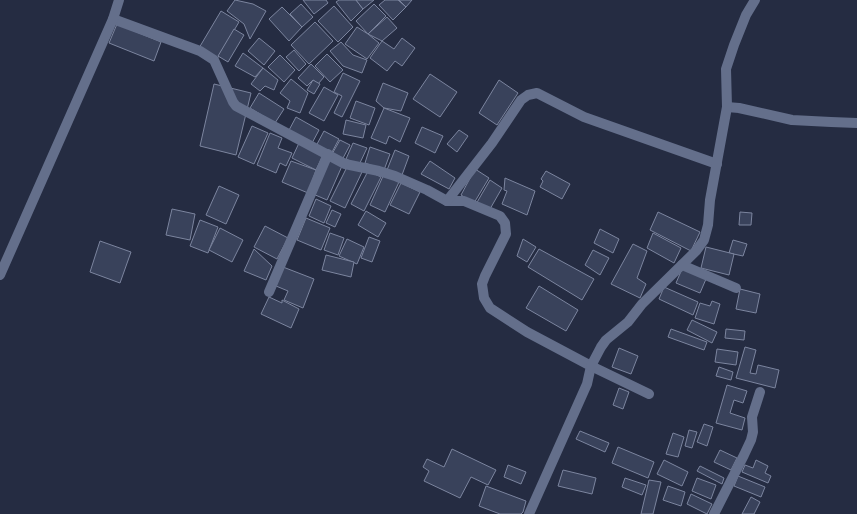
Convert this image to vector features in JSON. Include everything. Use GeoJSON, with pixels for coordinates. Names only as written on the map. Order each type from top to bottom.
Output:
{"type":"FeatureCollection","features":[{"type":"Feature","properties":{"kind":"street"},"geometry":{"type":"LineString","coordinates":[[0,276],[113,20],[118,0]]}},
{"type":"Feature","properties":{"kind":"street"},"geometry":{"type":"LineString","coordinates":[[529,514],[587,384],[591,366],[601,347],[606,340],[628,322],[642,304],[696,251],[704,240],[708,225],[710,200],[727,107],[726,69],[746,14],[755,0]]}},
{"type":"Feature","properties":{"kind":"street"},"geometry":{"type":"LineString","coordinates":[[113,20],[206,54],[214,60],[236,106],[345,164],[395,176],[427,190],[446,201],[464,201],[500,216],[505,224],[506,234],[482,284],[484,298],[490,308],[527,332],[591,366],[649,394]]}},
{"type":"Feature","properties":{"kind":"street"},"geometry":{"type":"LineString","coordinates":[[446,201],[492,143],[521,100],[528,95],[537,93],[584,117],[717,164]]}},
{"type":"Feature","properties":{"kind":"street"},"geometry":{"type":"LineString","coordinates":[[727,107],[739,108],[792,120],[857,123]]}},
{"type":"Feature","properties":{"kind":"street"},"geometry":{"type":"LineString","coordinates":[[269,292],[328,154]]}},
{"type":"Feature","properties":{"kind":"street"},"geometry":{"type":"LineString","coordinates":[[682,265],[736,288]]}},
{"type":"Feature","properties":{"kind":"street"},"geometry":{"type":"LineString","coordinates":[[714,514],[751,440],[753,432],[752,417],[760,392]]}},
{"type":"Feature","properties":{"kind":"building"},"geometry":{"type":"Polygon","coordinates":[[[235,0],[253,4],[266,11],[250,39],[244,24],[227,11],[235,0]]]}},
{"type":"Feature","properties":{"kind":"building"},"geometry":{"type":"Polygon","coordinates":[[[303,0],[326,0],[328,3],[314,14],[303,0]]]}},
{"type":"Feature","properties":{"kind":"building"},"geometry":{"type":"Polygon","coordinates":[[[339,0],[356,0],[363,9],[351,21],[336,2],[339,0]]]}},
{"type":"Feature","properties":{"kind":"building"},"geometry":{"type":"Polygon","coordinates":[[[356,0],[374,0],[363,9],[356,0]]]}},
{"type":"Feature","properties":{"kind":"building"},"geometry":{"type":"Polygon","coordinates":[[[385,0],[398,0],[406,7],[393,20],[379,5],[385,0]]]}},
{"type":"Feature","properties":{"kind":"building"},"geometry":{"type":"Polygon","coordinates":[[[399,0],[412,0],[406,7],[399,0]]]}},
{"type":"Feature","properties":{"kind":"building"},"geometry":{"type":"Polygon","coordinates":[[[301,4],[313,17],[302,27],[290,14],[301,4]]]}},
{"type":"Feature","properties":{"kind":"building"},"geometry":{"type":"Polygon","coordinates":[[[374,4],[386,16],[368,34],[356,21],[374,4]]]}},
{"type":"Feature","properties":{"kind":"building"},"geometry":{"type":"Polygon","coordinates":[[[334,6],[353,27],[338,42],[318,21],[334,6]]]}},
{"type":"Feature","properties":{"kind":"building"},"geometry":{"type":"Polygon","coordinates":[[[282,7],[302,27],[289,41],[269,19],[282,7]]]}},
{"type":"Feature","properties":{"kind":"building"},"geometry":{"type":"Polygon","coordinates":[[[221,11],[239,22],[217,59],[199,48],[221,11]]]}},
{"type":"Feature","properties":{"kind":"building"},"geometry":{"type":"Polygon","coordinates":[[[387,17],[397,28],[382,41],[368,34],[387,17]]]}},
{"type":"Feature","properties":{"kind":"building"},"geometry":{"type":"Polygon","coordinates":[[[315,22],[333,41],[309,64],[291,45],[315,22]]]}},
{"type":"Feature","properties":{"kind":"building"},"geometry":{"type":"Polygon","coordinates":[[[117,24],[161,42],[154,61],[109,43],[117,24]]]}},
{"type":"Feature","properties":{"kind":"building"},"geometry":{"type":"Polygon","coordinates":[[[357,27],[379,43],[367,59],[345,44],[357,27]]]}},
{"type":"Feature","properties":{"kind":"building"},"geometry":{"type":"Polygon","coordinates":[[[234,29],[244,35],[228,62],[218,56],[234,29]]]}},
{"type":"Feature","properties":{"kind":"building"},"geometry":{"type":"Polygon","coordinates":[[[259,38],[275,51],[264,65],[248,51],[259,38]]]}},
{"type":"Feature","properties":{"kind":"building"},"geometry":{"type":"Polygon","coordinates":[[[402,38],[415,48],[402,66],[395,61],[387,71],[370,58],[382,41],[394,49],[402,38]]]}},
{"type":"Feature","properties":{"kind":"building"},"geometry":{"type":"Polygon","coordinates":[[[341,42],[353,55],[367,60],[362,73],[343,66],[330,51],[341,42]]]}},
{"type":"Feature","properties":{"kind":"building"},"geometry":{"type":"Polygon","coordinates":[[[294,50],[306,64],[299,71],[286,57],[294,50]]]}},
{"type":"Feature","properties":{"kind":"building"},"geometry":{"type":"Polygon","coordinates":[[[243,53],[263,68],[255,77],[235,66],[243,53]]]}},
{"type":"Feature","properties":{"kind":"building"},"geometry":{"type":"Polygon","coordinates":[[[327,54],[343,70],[330,82],[315,66],[327,54]]]}},
{"type":"Feature","properties":{"kind":"building"},"geometry":{"type":"Polygon","coordinates":[[[280,55],[295,70],[284,82],[268,67],[280,55]]]}},
{"type":"Feature","properties":{"kind":"building"},"geometry":{"type":"Polygon","coordinates":[[[311,64],[324,77],[318,84],[313,80],[307,86],[298,78],[311,64]]]}},
{"type":"Feature","properties":{"kind":"building"},"geometry":{"type":"Polygon","coordinates":[[[263,68],[278,80],[274,90],[265,86],[260,91],[251,84],[263,68]]]}},
{"type":"Feature","properties":{"kind":"building"},"geometry":{"type":"Polygon","coordinates":[[[343,73],[360,81],[342,117],[334,113],[342,96],[334,92],[343,73]]]}},
{"type":"Feature","properties":{"kind":"building"},"geometry":{"type":"Polygon","coordinates":[[[430,74],[457,92],[440,117],[413,99],[430,74]]]}},
{"type":"Feature","properties":{"kind":"building"},"geometry":{"type":"Polygon","coordinates":[[[291,79],[308,93],[300,113],[287,108],[290,101],[280,93],[291,79]]]}},
{"type":"Feature","properties":{"kind":"building"},"geometry":{"type":"Polygon","coordinates":[[[313,80],[320,84],[314,94],[307,90],[313,80]]]}},
{"type":"Feature","properties":{"kind":"building"},"geometry":{"type":"Polygon","coordinates":[[[499,80],[518,93],[497,125],[479,113],[499,80]]]}},
{"type":"Feature","properties":{"kind":"building"},"geometry":{"type":"Polygon","coordinates":[[[383,83],[408,93],[401,111],[384,108],[376,101],[383,83]]]}},
{"type":"Feature","properties":{"kind":"building"},"geometry":{"type":"Polygon","coordinates":[[[214,84],[251,93],[236,155],[200,146],[214,84]]]}},
{"type":"Feature","properties":{"kind":"building"},"geometry":{"type":"Polygon","coordinates":[[[324,87],[338,95],[324,121],[309,113],[324,87]]]}},
{"type":"Feature","properties":{"kind":"building"},"geometry":{"type":"Polygon","coordinates":[[[259,93],[284,109],[275,123],[250,108],[259,93]]]}},
{"type":"Feature","properties":{"kind":"building"},"geometry":{"type":"Polygon","coordinates":[[[356,101],[375,108],[369,125],[350,118],[356,101]]]}},
{"type":"Feature","properties":{"kind":"building"},"geometry":{"type":"Polygon","coordinates":[[[384,108],[410,118],[400,142],[389,136],[386,144],[371,138],[384,108]]]}},
{"type":"Feature","properties":{"kind":"building"},"geometry":{"type":"Polygon","coordinates":[[[296,117],[319,130],[311,145],[288,132],[296,117]]]}},
{"type":"Feature","properties":{"kind":"building"},"geometry":{"type":"Polygon","coordinates":[[[346,120],[366,125],[363,138],[343,134],[346,120]]]}},
{"type":"Feature","properties":{"kind":"building"},"geometry":{"type":"Polygon","coordinates":[[[252,126],[268,133],[254,164],[238,157],[252,126]]]}},
{"type":"Feature","properties":{"kind":"building"},"geometry":{"type":"Polygon","coordinates":[[[422,127],[443,136],[435,153],[415,143],[422,127]]]}},
{"type":"Feature","properties":{"kind":"building"},"geometry":{"type":"Polygon","coordinates":[[[459,130],[468,136],[457,152],[447,144],[459,130]]]}},
{"type":"Feature","properties":{"kind":"building"},"geometry":{"type":"Polygon","coordinates":[[[324,131],[339,139],[331,154],[316,146],[324,131]]]}},
{"type":"Feature","properties":{"kind":"building"},"geometry":{"type":"Polygon","coordinates":[[[270,133],[282,138],[278,148],[292,153],[286,166],[280,163],[276,173],[257,165],[270,133]]]}},
{"type":"Feature","properties":{"kind":"building"},"geometry":{"type":"Polygon","coordinates":[[[340,140],[350,145],[342,160],[332,154],[340,140]]]}},
{"type":"Feature","properties":{"kind":"building"},"geometry":{"type":"Polygon","coordinates":[[[299,143],[323,155],[316,170],[292,158],[299,143]]]}},
{"type":"Feature","properties":{"kind":"building"},"geometry":{"type":"Polygon","coordinates":[[[353,143],[367,148],[359,165],[346,159],[353,143]]]}},
{"type":"Feature","properties":{"kind":"building"},"geometry":{"type":"Polygon","coordinates":[[[370,147],[390,154],[384,170],[365,163],[370,147]]]}},
{"type":"Feature","properties":{"kind":"building"},"geometry":{"type":"Polygon","coordinates":[[[395,150],[409,156],[402,175],[387,170],[395,150]]]}},
{"type":"Feature","properties":{"kind":"building"},"geometry":{"type":"Polygon","coordinates":[[[328,159],[342,166],[327,200],[313,194],[328,159]]]}},
{"type":"Feature","properties":{"kind":"building"},"geometry":{"type":"Polygon","coordinates":[[[291,161],[316,170],[308,193],[282,182],[291,161]]]}},
{"type":"Feature","properties":{"kind":"building"},"geometry":{"type":"Polygon","coordinates":[[[430,161],[455,178],[449,189],[421,174],[430,161]]]}},
{"type":"Feature","properties":{"kind":"building"},"geometry":{"type":"Polygon","coordinates":[[[348,165],[362,172],[345,208],[330,201],[348,165]]]}},
{"type":"Feature","properties":{"kind":"building"},"geometry":{"type":"Polygon","coordinates":[[[475,169],[489,178],[474,203],[461,195],[475,169]]]}},
{"type":"Feature","properties":{"kind":"building"},"geometry":{"type":"Polygon","coordinates":[[[368,171],[381,177],[364,211],[351,204],[368,171]]]}},
{"type":"Feature","properties":{"kind":"building"},"geometry":{"type":"Polygon","coordinates":[[[546,171],[570,184],[562,199],[540,187],[543,181],[541,179],[546,171]]]}},
{"type":"Feature","properties":{"kind":"building"},"geometry":{"type":"Polygon","coordinates":[[[384,174],[399,182],[385,212],[370,205],[384,174]]]}},
{"type":"Feature","properties":{"kind":"building"},"geometry":{"type":"Polygon","coordinates":[[[505,178],[535,191],[527,215],[502,204],[507,191],[504,190],[505,178]]]}},
{"type":"Feature","properties":{"kind":"building"},"geometry":{"type":"Polygon","coordinates":[[[490,180],[502,188],[490,209],[476,204],[490,180]]]}},
{"type":"Feature","properties":{"kind":"building"},"geometry":{"type":"Polygon","coordinates":[[[401,183],[420,192],[409,214],[390,205],[401,183]]]}},
{"type":"Feature","properties":{"kind":"building"},"geometry":{"type":"Polygon","coordinates":[[[219,186],[239,195],[226,224],[206,215],[219,186]]]}},
{"type":"Feature","properties":{"kind":"building"},"geometry":{"type":"Polygon","coordinates":[[[316,199],[331,206],[324,223],[309,216],[316,199]]]}},
{"type":"Feature","properties":{"kind":"building"},"geometry":{"type":"Polygon","coordinates":[[[172,209],[195,214],[190,240],[166,235],[172,209]]]}},
{"type":"Feature","properties":{"kind":"building"},"geometry":{"type":"Polygon","coordinates":[[[332,210],[341,214],[335,227],[326,223],[332,210]]]}},
{"type":"Feature","properties":{"kind":"building"},"geometry":{"type":"Polygon","coordinates":[[[366,211],[386,223],[378,237],[358,225],[366,211]]]}},
{"type":"Feature","properties":{"kind":"building"},"geometry":{"type":"Polygon","coordinates":[[[658,212],[700,232],[691,251],[650,230],[658,212]]]}},
{"type":"Feature","properties":{"kind":"building"},"geometry":{"type":"Polygon","coordinates":[[[740,212],[752,213],[751,225],[739,225],[740,212]]]}},
{"type":"Feature","properties":{"kind":"building"},"geometry":{"type":"Polygon","coordinates":[[[306,218],[330,228],[321,250],[297,240],[306,218]]]}},
{"type":"Feature","properties":{"kind":"building"},"geometry":{"type":"Polygon","coordinates":[[[200,220],[218,227],[208,253],[190,246],[200,220]]]}},
{"type":"Feature","properties":{"kind":"building"},"geometry":{"type":"Polygon","coordinates":[[[265,226],[288,238],[277,259],[254,247],[265,226]]]}},
{"type":"Feature","properties":{"kind":"building"},"geometry":{"type":"Polygon","coordinates":[[[220,228],[243,240],[232,262],[209,250],[220,228]]]}},
{"type":"Feature","properties":{"kind":"building"},"geometry":{"type":"Polygon","coordinates":[[[600,229],[619,239],[613,253],[594,243],[600,229]]]}},
{"type":"Feature","properties":{"kind":"building"},"geometry":{"type":"Polygon","coordinates":[[[330,233],[344,238],[338,255],[324,250],[330,233]]]}},
{"type":"Feature","properties":{"kind":"building"},"geometry":{"type":"Polygon","coordinates":[[[653,233],[681,248],[674,263],[647,248],[653,233]]]}},
{"type":"Feature","properties":{"kind":"building"},"geometry":{"type":"Polygon","coordinates":[[[369,237],[380,241],[372,262],[361,258],[369,237]]]}},
{"type":"Feature","properties":{"kind":"building"},"geometry":{"type":"Polygon","coordinates":[[[347,239],[364,247],[357,264],[339,256],[347,239]]]}},
{"type":"Feature","properties":{"kind":"building"},"geometry":{"type":"Polygon","coordinates":[[[523,239],[536,247],[527,262],[517,256],[523,239]]]}},
{"type":"Feature","properties":{"kind":"building"},"geometry":{"type":"Polygon","coordinates":[[[733,240],[747,244],[743,256],[729,253],[733,240]]]}},
{"type":"Feature","properties":{"kind":"building"},"geometry":{"type":"Polygon","coordinates":[[[100,241],[131,252],[120,283],[90,272],[100,241]]]}},
{"type":"Feature","properties":{"kind":"building"},"geometry":{"type":"Polygon","coordinates":[[[633,244],[647,251],[637,278],[646,284],[640,298],[611,284],[633,244]]]}},
{"type":"Feature","properties":{"kind":"building"},"geometry":{"type":"Polygon","coordinates":[[[706,247],[734,254],[729,275],[701,268],[706,247]]]}},
{"type":"Feature","properties":{"kind":"building"},"geometry":{"type":"Polygon","coordinates":[[[254,249],[272,266],[266,280],[244,271],[254,249]]]}},
{"type":"Feature","properties":{"kind":"building"},"geometry":{"type":"Polygon","coordinates":[[[539,249],[594,279],[582,300],[528,267],[539,249]]]}},
{"type":"Feature","properties":{"kind":"building"},"geometry":{"type":"Polygon","coordinates":[[[593,250],[609,258],[600,275],[585,265],[593,250]]]}},
{"type":"Feature","properties":{"kind":"building"},"geometry":{"type":"Polygon","coordinates":[[[326,255],[354,262],[351,277],[322,270],[326,255]]]}},
{"type":"Feature","properties":{"kind":"building"},"geometry":{"type":"Polygon","coordinates":[[[283,267],[314,279],[303,308],[284,300],[288,291],[276,286],[283,267]]]}},
{"type":"Feature","properties":{"kind":"building"},"geometry":{"type":"Polygon","coordinates":[[[682,269],[706,279],[700,293],[676,283],[682,269]]]}},
{"type":"Feature","properties":{"kind":"building"},"geometry":{"type":"Polygon","coordinates":[[[539,286],[578,310],[566,331],[526,308],[539,286]]]}},
{"type":"Feature","properties":{"kind":"building"},"geometry":{"type":"Polygon","coordinates":[[[664,287],[698,302],[693,315],[659,299],[664,287]]]}},
{"type":"Feature","properties":{"kind":"building"},"geometry":{"type":"Polygon","coordinates":[[[740,289],[760,294],[756,313],[736,309],[740,289]]]}},
{"type":"Feature","properties":{"kind":"building"},"geometry":{"type":"Polygon","coordinates":[[[269,297],[282,303],[282,300],[299,309],[291,328],[261,314],[269,297]]]}},
{"type":"Feature","properties":{"kind":"building"},"geometry":{"type":"Polygon","coordinates":[[[712,301],[720,304],[714,324],[695,318],[700,303],[710,306],[712,301]]]}},
{"type":"Feature","properties":{"kind":"building"},"geometry":{"type":"Polygon","coordinates":[[[692,320],[717,332],[712,343],[687,330],[692,320]]]}},
{"type":"Feature","properties":{"kind":"building"},"geometry":{"type":"Polygon","coordinates":[[[671,329],[707,342],[704,350],[668,337],[671,329]]]}},
{"type":"Feature","properties":{"kind":"building"},"geometry":{"type":"Polygon","coordinates":[[[726,329],[745,331],[744,340],[725,338],[726,329]]]}},
{"type":"Feature","properties":{"kind":"building"},"geometry":{"type":"Polygon","coordinates":[[[745,347],[756,350],[750,373],[756,374],[758,365],[779,370],[775,388],[736,378],[745,347]]]}},
{"type":"Feature","properties":{"kind":"building"},"geometry":{"type":"Polygon","coordinates":[[[619,348],[638,356],[631,374],[612,367],[619,348]]]}},
{"type":"Feature","properties":{"kind":"building"},"geometry":{"type":"Polygon","coordinates":[[[717,349],[738,352],[736,365],[715,362],[717,349]]]}},
{"type":"Feature","properties":{"kind":"building"},"geometry":{"type":"Polygon","coordinates":[[[719,367],[733,372],[731,380],[716,376],[719,367]]]}},
{"type":"Feature","properties":{"kind":"building"},"geometry":{"type":"Polygon","coordinates":[[[727,385],[747,391],[743,403],[734,400],[730,413],[745,418],[742,430],[716,423],[727,385]]]}},
{"type":"Feature","properties":{"kind":"building"},"geometry":{"type":"Polygon","coordinates":[[[619,388],[629,392],[623,409],[613,405],[619,388]]]}},
{"type":"Feature","properties":{"kind":"building"},"geometry":{"type":"Polygon","coordinates":[[[704,424],[713,427],[707,446],[697,442],[704,424]]]}},
{"type":"Feature","properties":{"kind":"building"},"geometry":{"type":"Polygon","coordinates":[[[689,430],[697,432],[692,448],[685,446],[689,430]]]}},
{"type":"Feature","properties":{"kind":"building"},"geometry":{"type":"Polygon","coordinates":[[[580,431],[609,443],[605,452],[576,439],[580,431]]]}},
{"type":"Feature","properties":{"kind":"building"},"geometry":{"type":"Polygon","coordinates":[[[673,433],[684,437],[678,457],[666,454],[673,433]]]}},
{"type":"Feature","properties":{"kind":"building"},"geometry":{"type":"Polygon","coordinates":[[[618,447],[654,462],[648,478],[612,463],[618,447]]]}},
{"type":"Feature","properties":{"kind":"building"},"geometry":{"type":"Polygon","coordinates":[[[452,449],[496,470],[488,485],[471,477],[460,498],[424,481],[429,471],[423,467],[427,459],[444,467],[452,449]]]}},
{"type":"Feature","properties":{"kind":"building"},"geometry":{"type":"Polygon","coordinates":[[[720,450],[737,458],[731,470],[714,462],[720,450]]]}},
{"type":"Feature","properties":{"kind":"building"},"geometry":{"type":"Polygon","coordinates":[[[664,460],[688,472],[682,486],[657,474],[664,460]]]}},
{"type":"Feature","properties":{"kind":"building"},"geometry":{"type":"Polygon","coordinates":[[[756,460],[768,466],[765,473],[771,476],[768,483],[742,472],[745,465],[753,468],[756,460]]]}},
{"type":"Feature","properties":{"kind":"building"},"geometry":{"type":"Polygon","coordinates":[[[508,465],[526,472],[521,484],[504,477],[508,465]]]}},
{"type":"Feature","properties":{"kind":"building"},"geometry":{"type":"Polygon","coordinates":[[[700,466],[724,478],[722,484],[697,471],[700,466]]]}},
{"type":"Feature","properties":{"kind":"building"},"geometry":{"type":"Polygon","coordinates":[[[563,470],[596,478],[592,494],[558,486],[563,470]]]}},
{"type":"Feature","properties":{"kind":"building"},"geometry":{"type":"Polygon","coordinates":[[[738,476],[765,487],[761,497],[734,486],[738,476]]]}},
{"type":"Feature","properties":{"kind":"building"},"geometry":{"type":"Polygon","coordinates":[[[625,478],[646,485],[642,495],[622,487],[625,478]]]}},
{"type":"Feature","properties":{"kind":"building"},"geometry":{"type":"Polygon","coordinates":[[[697,478],[716,485],[711,499],[692,491],[697,478]]]}},
{"type":"Feature","properties":{"kind":"building"},"geometry":{"type":"Polygon","coordinates":[[[649,480],[661,482],[653,514],[641,514],[649,480]]]}},
{"type":"Feature","properties":{"kind":"building"},"geometry":{"type":"Polygon","coordinates":[[[486,486],[526,501],[523,512],[521,514],[500,514],[479,506],[486,486]]]}},
{"type":"Feature","properties":{"kind":"building"},"geometry":{"type":"Polygon","coordinates":[[[668,486],[685,492],[681,506],[663,500],[668,486]]]}},
{"type":"Feature","properties":{"kind":"building"},"geometry":{"type":"Polygon","coordinates":[[[691,494],[712,504],[707,514],[687,504],[691,494]]]}},
{"type":"Feature","properties":{"kind":"building"},"geometry":{"type":"Polygon","coordinates":[[[751,497],[760,502],[754,514],[742,514],[751,497]]]}}]}
